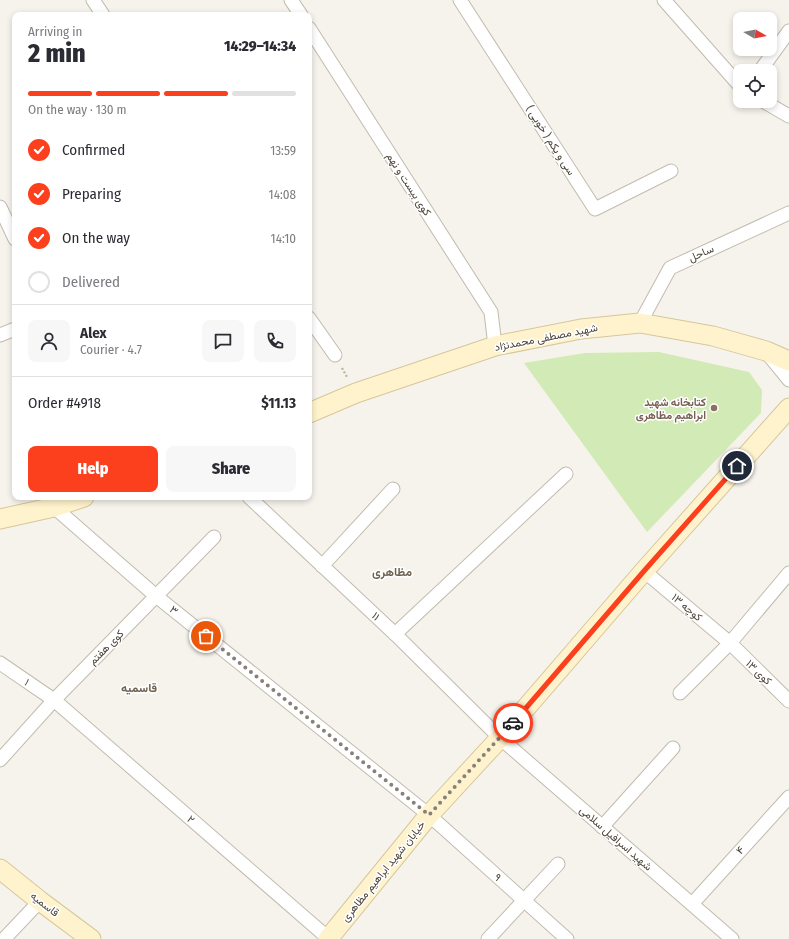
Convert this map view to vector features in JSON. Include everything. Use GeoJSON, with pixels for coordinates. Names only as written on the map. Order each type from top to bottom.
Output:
{"type":"FeatureCollection","features":[{"type":"Feature","properties":{"kind":"main road","name":"شهید مصطفی محمدنژاد"},"geometry":{"type":"LineString","coordinates":[[312,411],[356,393],[495,346],[581,329],[640,323],[713,336],[766,352],[789,361]]}},
{"type":"Feature","properties":{"kind":"main road","name":"خیابان شهید ابراهیم مظاهری"},"geometry":{"type":"LineString","coordinates":[[328,938],[429,815],[500,738],[644,571],[789,408]]}},
{"type":"Feature","properties":{"kind":"main road"},"geometry":{"type":"LineString","coordinates":[[0,519],[54,507],[75,500]]}},
{"type":"Feature","properties":{"kind":"main road","name":"قاسمیه"},"geometry":{"type":"LineString","coordinates":[[0,869],[91,939]]}},
{"type":"Feature","properties":{"kind":"street"},"geometry":{"type":"LineString","coordinates":[[93,0],[101,12]]}},
{"type":"Feature","properties":{"kind":"street"},"geometry":{"type":"LineString","coordinates":[[291,0],[299,12]]}},
{"type":"Feature","properties":{"kind":"street","name":"سی و یکم ( خویی )"},"geometry":{"type":"LineString","coordinates":[[460,0],[595,209],[672,170]]}},
{"type":"Feature","properties":{"kind":"street"},"geometry":{"type":"LineString","coordinates":[[664,0],[733,78]]}},
{"type":"Feature","properties":{"kind":"street"},"geometry":{"type":"LineString","coordinates":[[765,64],[789,31]]}},
{"type":"Feature","properties":{"kind":"street","name":"کوی بیست و نهم"},"geometry":{"type":"LineString","coordinates":[[312,33],[491,312],[495,346]]}},
{"type":"Feature","properties":{"kind":"street"},"geometry":{"type":"LineString","coordinates":[[775,108],[789,116]]}},
{"type":"Feature","properties":{"kind":"street"},"geometry":{"type":"LineString","coordinates":[[0,207],[12,233]]}},
{"type":"Feature","properties":{"kind":"street","name":"ساحل"},"geometry":{"type":"LineString","coordinates":[[640,323],[670,268],[789,213]]}},
{"type":"Feature","properties":{"kind":"street"},"geometry":{"type":"LineString","coordinates":[[312,322],[335,355]]}},
{"type":"Feature","properties":{"kind":"street"},"geometry":{"type":"LineString","coordinates":[[0,336],[12,330]]}},
{"type":"Feature","properties":{"kind":"street"},"geometry":{"type":"LineString","coordinates":[[766,352],[789,380]]}},
{"type":"Feature","properties":{"kind":"street"},"geometry":{"type":"LineString","coordinates":[[395,634],[566,474]]}},
{"type":"Feature","properties":{"kind":"street"},"geometry":{"type":"LineString","coordinates":[[322,566],[393,489]]}},
{"type":"Feature","properties":{"kind":"street","name":"۱۱"},"geometry":{"type":"LineString","coordinates":[[251,500],[395,634],[500,738]]}},
{"type":"Feature","properties":{"kind":"street","name":"۳"},"geometry":{"type":"LineString","coordinates":[[54,507],[156,596],[429,815]]}},
{"type":"Feature","properties":{"kind":"street","name":"کوی هفتم"},"geometry":{"type":"LineString","coordinates":[[0,760],[54,700],[214,537]]}},
{"type":"Feature","properties":{"kind":"street","name":"کوچه ۱۳"},"geometry":{"type":"LineString","coordinates":[[644,571],[730,644]]}},
{"type":"Feature","properties":{"kind":"street"},"geometry":{"type":"LineString","coordinates":[[680,693],[730,644],[789,573]]}},
{"type":"Feature","properties":{"kind":"street","name":"کوی ۱۳"},"geometry":{"type":"LineString","coordinates":[[730,644],[789,701]]}},
{"type":"Feature","properties":{"kind":"street","name":"۱"},"geometry":{"type":"LineString","coordinates":[[0,663],[54,700]]}},
{"type":"Feature","properties":{"kind":"street","name":"۲"},"geometry":{"type":"LineString","coordinates":[[54,700],[328,938]]}},
{"type":"Feature","properties":{"kind":"street","name":"شهید اسرافیل سلامی"},"geometry":{"type":"LineString","coordinates":[[500,738],[732,939]]}},
{"type":"Feature","properties":{"kind":"street"},"geometry":{"type":"LineString","coordinates":[[602,827],[673,748]]}},
{"type":"Feature","properties":{"kind":"street","name":"۴"},"geometry":{"type":"LineString","coordinates":[[692,904],[789,797]]}},
{"type":"Feature","properties":{"kind":"street","name":"۹"},"geometry":{"type":"LineString","coordinates":[[429,815],[567,939]]}},
{"type":"Feature","properties":{"kind":"street"},"geometry":{"type":"LineString","coordinates":[[488,939],[558,864]]}},
{"type":"Feature","properties":{"kind":"street"},"geometry":{"type":"LineString","coordinates":[[4,939],[40,901]]}},
{"type":"Feature","properties":{"kind":"path"},"geometry":{"type":"LineString","coordinates":[[335,355],[356,393]]}},
{"type":"Feature","properties":{"kind":"green space"},"geometry":{"type":"Polygon","coordinates":[[[659,352],[749,372],[762,390],[761,413],[647,532],[524,363],[585,353],[659,352]]]}},
{"type":"Feature","properties":{"kind":"way so far"},"geometry":{"type":"LineString","coordinates":[[206,636],[429,815],[513,723]]}},
{"type":"Feature","properties":{"kind":"place","name":"کتابخانه شهید ابراهیم مظاهری"},"geometry":{"type":"Point","coordinates":[714,408]}},
{"type":"Feature","properties":{"kind":"district","name":"مظاهری"},"geometry":{"type":"Point","coordinates":[392,572]}},
{"type":"Feature","properties":{"kind":"district","name":"قاسمیه"},"geometry":{"type":"Point","coordinates":[139,688]}},
{"type":"Feature","properties":{"kind":"route"},"geometry":{"type":"LineString","coordinates":[[513,723],[737,466]]}}]}
